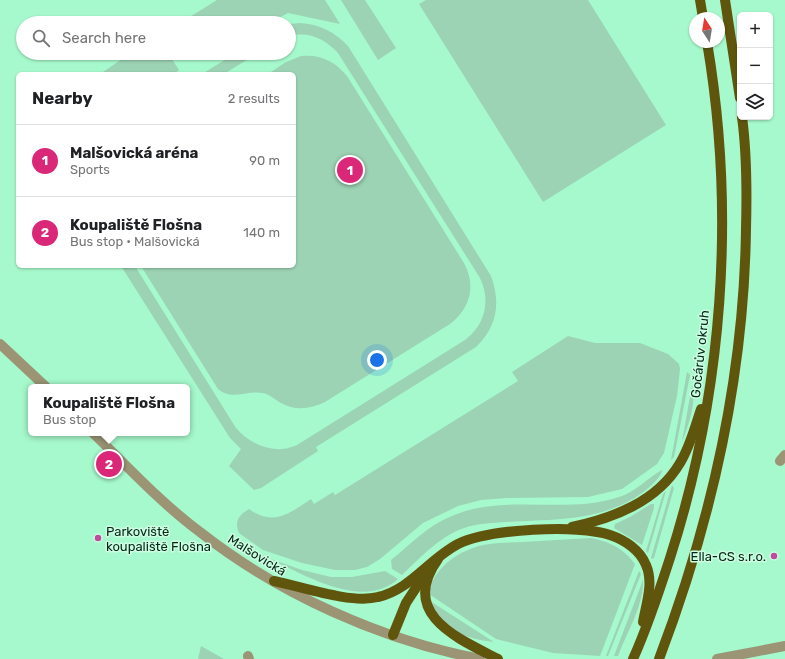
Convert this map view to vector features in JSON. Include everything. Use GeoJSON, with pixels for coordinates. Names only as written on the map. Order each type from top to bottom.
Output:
{"type":"FeatureCollection","features":[{"type":"Feature","properties":{"kind":"main road"},"geometry":{"type":"LineString","coordinates":[[700,0],[702,12]]}},
{"type":"Feature","properties":{"kind":"main road"},"geometry":{"type":"LineString","coordinates":[[725,0],[738,84]]}},
{"type":"Feature","properties":{"kind":"main road","name":"Gočárův okruh"},"geometry":{"type":"LineString","coordinates":[[633,659],[657,599],[690,490],[700,447],[711,382],[722,255],[722,194],[719,130],[708,48]]}},
{"type":"Feature","properties":{"kind":"main road"},"geometry":{"type":"LineString","coordinates":[[659,659],[671,628],[701,536],[720,462],[734,390],[742,322],[746,255],[747,188],[742,120]]}},
{"type":"Feature","properties":{"kind":"main road"},"geometry":{"type":"LineString","coordinates":[[542,531],[606,519],[624,512],[642,502],[656,490],[673,474],[686,452],[711,382]]}},
{"type":"Feature","properties":{"kind":"main road"},"geometry":{"type":"LineString","coordinates":[[274,581],[356,599],[374,598],[400,588],[447,551],[458,544],[478,537],[542,531],[581,530],[609,535],[628,544],[642,557],[649,573],[650,583],[638,647]]}},
{"type":"Feature","properties":{"kind":"main road"},"geometry":{"type":"LineString","coordinates":[[393,635],[403,609],[415,588],[429,568],[447,551]]}},
{"type":"Feature","properties":{"kind":"main road"},"geometry":{"type":"LineString","coordinates":[[447,551],[438,560],[431,572],[424,594],[426,606],[436,620],[450,634],[498,659]]}},
{"type":"Feature","properties":{"kind":"main road"},"geometry":{"type":"LineString","coordinates":[[665,659],[671,628]]}},
{"type":"Feature","properties":{"kind":"street"},"geometry":{"type":"LineString","coordinates":[[0,344],[43,384]]}},
{"type":"Feature","properties":{"kind":"street","name":"Malšovická"},"geometry":{"type":"LineString","coordinates":[[96,436],[181,518],[221,548],[274,581],[350,620],[429,647],[480,659]]}},
{"type":"Feature","properties":{"kind":"street"},"geometry":{"type":"LineString","coordinates":[[717,659],[785,646]]}},
{"type":"Feature","properties":{"kind":"green space"},"geometry":{"type":"Polygon","coordinates":[[[217,0],[325,0],[340,24],[288,13],[282,16],[191,16],[217,0]]]}},
{"type":"Feature","properties":{"kind":"green space"},"geometry":{"type":"Polygon","coordinates":[[[341,0],[365,0],[396,48],[378,60],[341,0]]]}},
{"type":"Feature","properties":{"kind":"green space"},"geometry":{"type":"Polygon","coordinates":[[[426,0],[588,0],[666,125],[543,202],[419,4],[426,0]]]}},
{"type":"Feature","properties":{"kind":"green space"},"geometry":{"type":"Polygon","coordinates":[[[296,23],[320,27],[338,37],[348,46],[491,276],[496,296],[496,305],[493,323],[489,331],[476,347],[316,447],[318,451],[261,488],[254,490],[229,466],[241,449],[230,438],[122,268],[136,268],[236,428],[249,440],[272,449],[289,448],[297,445],[465,340],[472,334],[481,320],[485,304],[485,295],[480,278],[338,53],[328,44],[316,37],[310,35],[296,35],[296,23]]]}},
{"type":"Feature","properties":{"kind":"green space"},"geometry":{"type":"Polygon","coordinates":[[[301,56],[321,57],[337,66],[347,76],[464,263],[470,280],[467,303],[463,311],[450,324],[325,402],[309,408],[286,406],[270,396],[256,392],[234,395],[218,389],[142,268],[296,268],[296,72],[271,72],[286,62],[296,60],[296,58],[301,56]]]}},
{"type":"Feature","properties":{"kind":"green space"},"geometry":{"type":"Polygon","coordinates":[[[121,60],[173,60],[179,70],[176,72],[103,72],[121,60]]]}},
{"type":"Feature","properties":{"kind":"green space"},"geometry":{"type":"Polygon","coordinates":[[[225,60],[247,60],[227,72],[205,72],[225,60]]]}},
{"type":"Feature","properties":{"kind":"green space"},"geometry":{"type":"Polygon","coordinates":[[[568,336],[595,343],[640,343],[668,354],[679,364],[680,369],[677,396],[664,453],[657,464],[622,489],[588,497],[507,498],[481,500],[458,506],[423,523],[380,559],[367,567],[355,570],[335,570],[302,563],[263,550],[239,533],[237,525],[238,519],[249,509],[266,517],[281,516],[296,509],[311,499],[314,504],[333,492],[335,495],[518,381],[512,372],[568,336]]]}},
{"type":"Feature","properties":{"kind":"green space"},"geometry":{"type":"Polygon","coordinates":[[[687,372],[690,375],[674,457],[671,460],[687,372]]]}},
{"type":"Feature","properties":{"kind":"green space"},"geometry":{"type":"Polygon","coordinates":[[[692,385],[693,406],[682,442],[692,385]]]}},
{"type":"Feature","properties":{"kind":"green space"},"geometry":{"type":"Polygon","coordinates":[[[662,470],[658,478],[646,490],[614,508],[579,517],[486,523],[467,527],[440,541],[402,575],[392,569],[391,560],[427,530],[452,516],[472,509],[492,506],[556,505],[598,502],[625,495],[662,470]]]}},
{"type":"Feature","properties":{"kind":"green space"},"geometry":{"type":"Polygon","coordinates":[[[672,485],[674,488],[654,558],[652,559],[651,558],[672,485]]]}},
{"type":"Feature","properties":{"kind":"green space"},"geometry":{"type":"Polygon","coordinates":[[[666,491],[648,553],[646,551],[663,494],[666,491]]]}},
{"type":"Feature","properties":{"kind":"green space"},"geometry":{"type":"Polygon","coordinates":[[[651,504],[654,504],[654,508],[642,545],[614,528],[615,524],[651,504]]]}},
{"type":"Feature","properties":{"kind":"green space"},"geometry":{"type":"Polygon","coordinates":[[[591,538],[616,546],[635,564],[600,656],[553,653],[496,639],[429,594],[433,580],[442,567],[461,553],[475,547],[495,543],[591,538]]]}},
{"type":"Feature","properties":{"kind":"green space"},"geometry":{"type":"Polygon","coordinates":[[[268,558],[302,570],[331,577],[352,577],[385,571],[398,579],[384,588],[368,591],[351,591],[315,580],[268,558]]]}},
{"type":"Feature","properties":{"kind":"green space"},"geometry":{"type":"Polygon","coordinates":[[[639,571],[641,574],[608,656],[606,656],[639,571]]]}},
{"type":"Feature","properties":{"kind":"green space"},"geometry":{"type":"Polygon","coordinates":[[[643,580],[643,589],[638,609],[618,656],[614,656],[643,580]]]}},
{"type":"Feature","properties":{"kind":"green space"},"geometry":{"type":"Polygon","coordinates":[[[430,601],[494,642],[472,638],[449,628],[443,624],[437,616],[430,601]]]}},
{"type":"Feature","properties":{"kind":"green space"},"geometry":{"type":"Polygon","coordinates":[[[201,646],[224,659],[198,659],[201,646]]]}},
{"type":"Feature","properties":{"kind":"place","name":"Malšovická aréna"},"geometry":{"type":"Point","coordinates":[350,170]}},
{"type":"Feature","properties":{"kind":"place","name":"Koupaliště Flošna"},"geometry":{"type":"Point","coordinates":[109,464]}},
{"type":"Feature","properties":{"kind":"place","name":"Parkoviště koupaliště Flošna"},"geometry":{"type":"Point","coordinates":[98,538]}},
{"type":"Feature","properties":{"kind":"place","name":"Ella-CS s.r.o."},"geometry":{"type":"Point","coordinates":[774,556]}}]}
